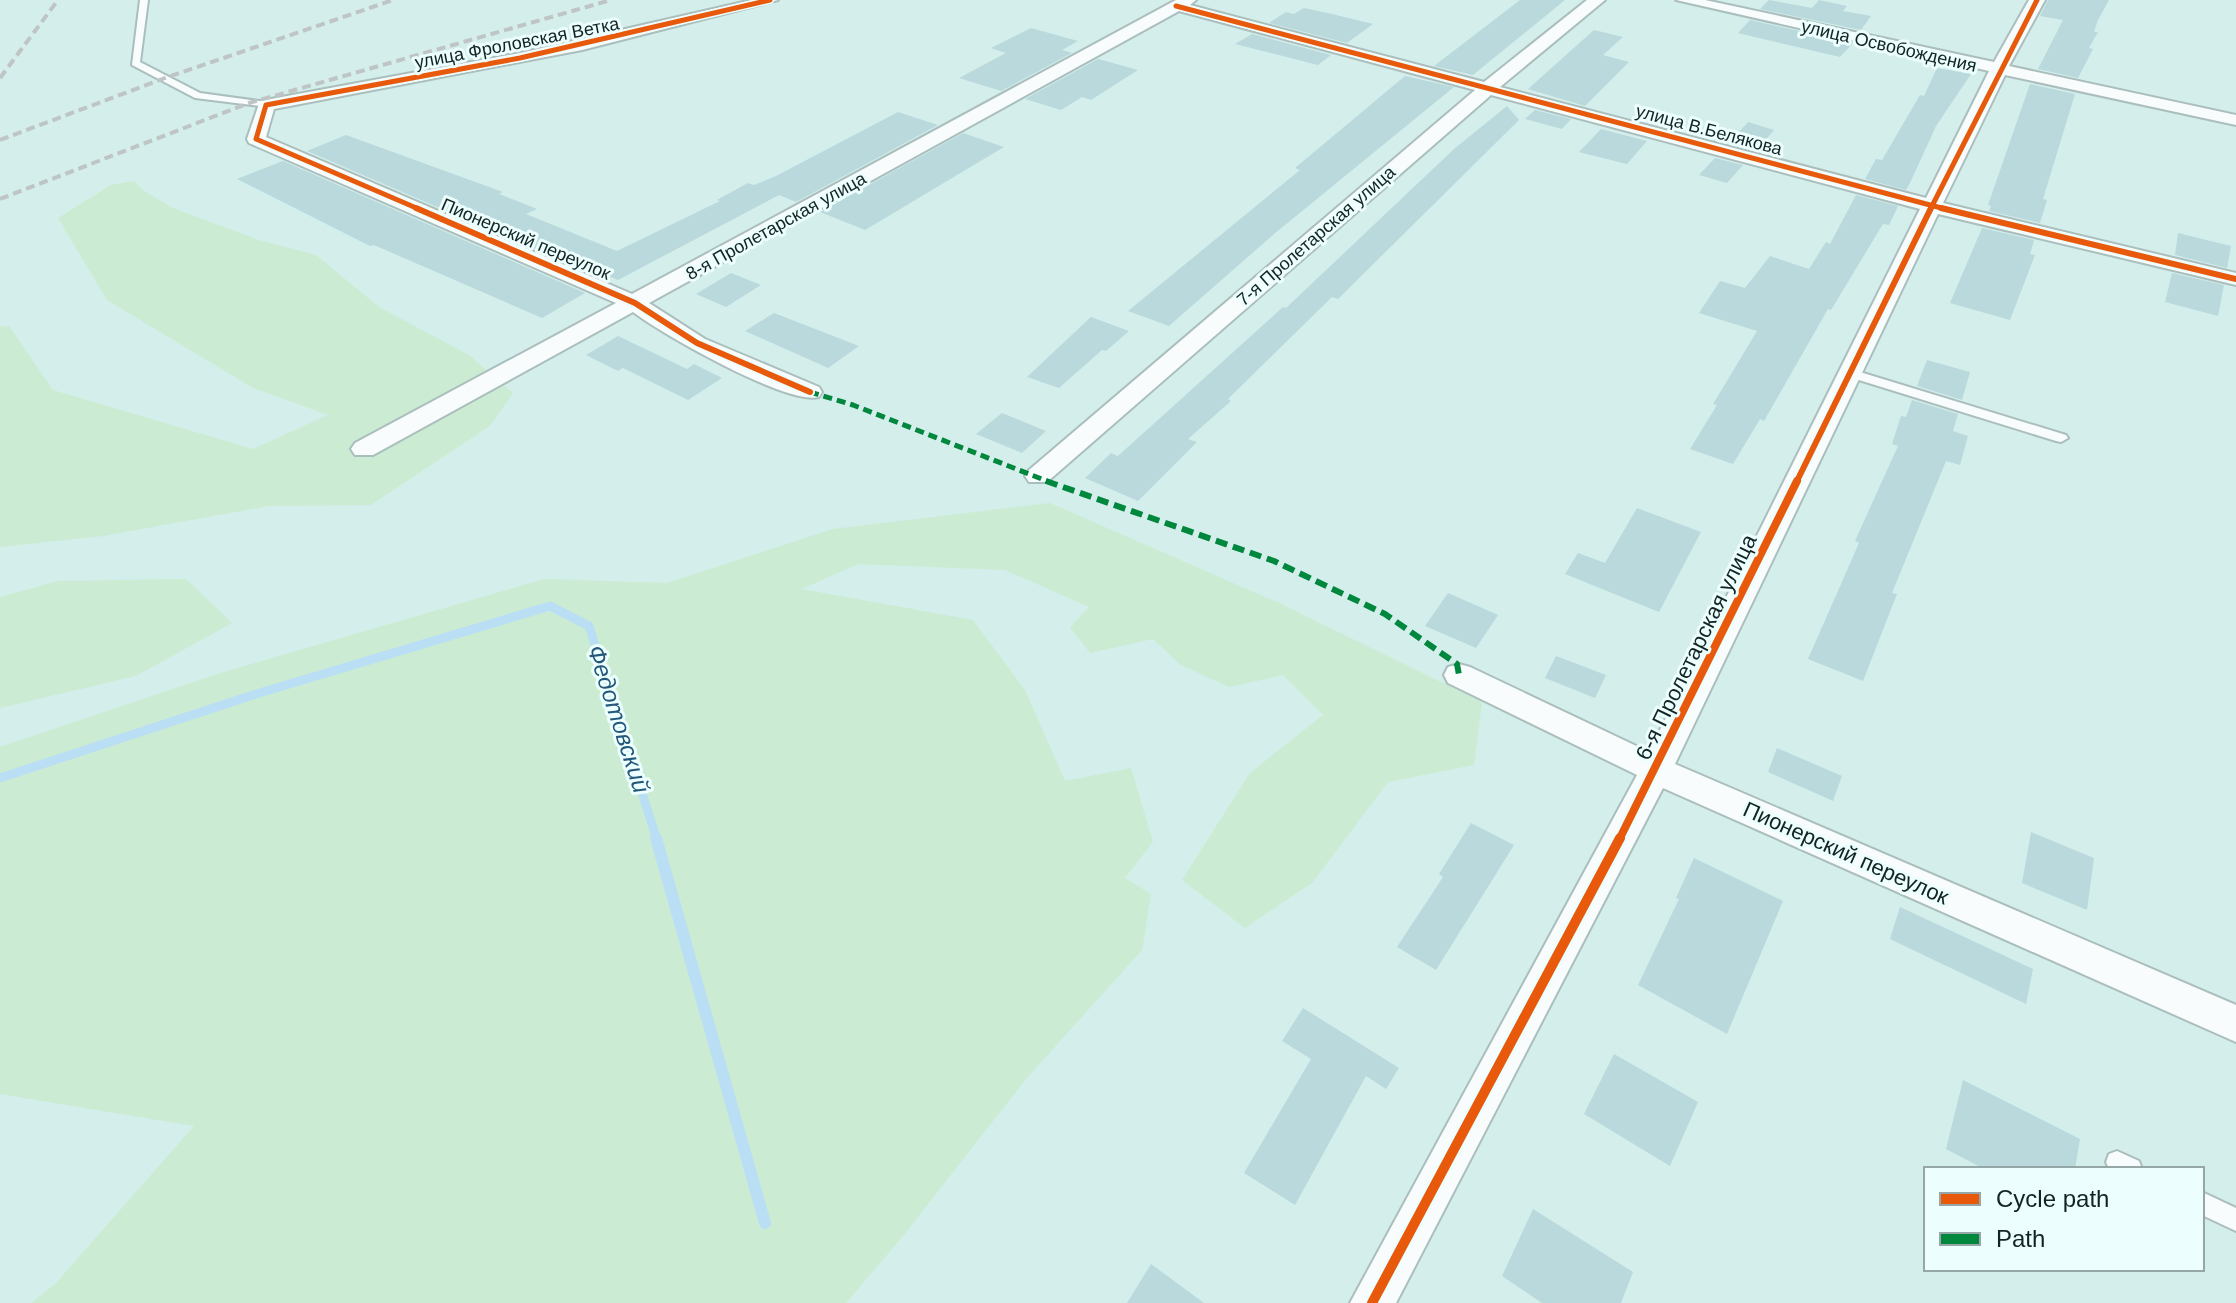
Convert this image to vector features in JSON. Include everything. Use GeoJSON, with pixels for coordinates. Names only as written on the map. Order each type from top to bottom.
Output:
{"type":"FeatureCollection","features":[{"type":"Feature","properties":{"kind":"street","name":"улица Фроловская Ветка"},"geometry":{"type":"LineString","coordinates":[[266,105],[442,75],[633,36],[770,0]]}},
{"type":"Feature","properties":{"kind":"street","name":"7-я Пролетарская улица"},"geometry":{"type":"LineString","coordinates":[[1038,476],[1488,88],[1597,0]]}},
{"type":"Feature","properties":{"kind":"street","name":"улица Освобождения"},"geometry":{"type":"LineString","coordinates":[[1684,0],[1998,71],[2236,120]]}},
{"type":"Feature","properties":{"kind":"street","name":"6-я Пролетарская улица"},"geometry":{"type":"LineString","coordinates":[[1372,1303],[1656,770],[1931,206],[2037,0]]}},
{"type":"Feature","properties":{"kind":"street","name":"улица В.Белякова"},"geometry":{"type":"LineString","coordinates":[[1182,3],[1931,206],[2236,279]]}},
{"type":"Feature","properties":{"kind":"street","name":"8-я Пролетарская улица"},"geometry":{"type":"LineString","coordinates":[[364,449],[1182,3]]}},
{"type":"Feature","properties":{"kind":"street","name":"Пионерский переулок"},"geometry":{"type":"LineString","coordinates":[[266,105],[256,139],[635,303],[656,321],[708,351],[810,392]]}},
{"type":"Feature","properties":{"kind":"street","name":"Пионерский переулок"},"geometry":{"type":"LineString","coordinates":[[1459,675],[1656,770],[2236,1024]]}},
{"type":"Feature","properties":{"kind":"lane"},"geometry":{"type":"LineString","coordinates":[[144,0],[135,63],[198,96],[266,105]]}},
{"type":"Feature","properties":{"kind":"lane"},"geometry":{"type":"LineString","coordinates":[[1850,373],[2061,438]]}},
{"type":"Feature","properties":{"kind":"lane"},"geometry":{"type":"LineString","coordinates":[[2204,1204],[2236,1220]]}},
{"type":"Feature","properties":{"kind":"green space"},"geometry":{"type":"Polygon","coordinates":[[[134,181],[144,191],[173,208],[259,240],[316,255],[379,307],[469,355],[513,393],[490,426],[371,505],[269,506],[103,536],[0,547],[0,327],[9,326],[53,390],[253,449],[328,415],[253,388],[107,300],[58,218],[111,185],[134,181]]]}},
{"type":"Feature","properties":{"kind":"green space"},"geometry":{"type":"Polygon","coordinates":[[[1050,503],[1279,603],[1482,702],[1474,765],[1388,782],[1312,883],[1245,928],[1182,880],[1250,773],[1323,715],[1283,675],[1229,687],[1181,665],[1153,639],[1090,653],[1070,627],[1089,607],[1005,570],[858,564],[802,589],[973,620],[1025,690],[1065,781],[1131,768],[1153,842],[1125,878],[1151,894],[1142,950],[1026,1079],[903,1236],[846,1303],[31,1303],[56,1283],[194,1126],[0,1094],[0,747],[214,675],[544,579],[667,583],[833,529],[1050,503]]]}},
{"type":"Feature","properties":{"kind":"green space"},"geometry":{"type":"Polygon","coordinates":[[[186,579],[232,623],[136,676],[0,708],[0,597],[58,581],[186,579]]]}},
{"type":"Feature","properties":{"kind":"building"},"geometry":{"type":"Polygon","coordinates":[[[1520,0],[1565,0],[1473,75],[1434,66],[1520,0]]]}},
{"type":"Feature","properties":{"kind":"building"},"geometry":{"type":"Polygon","coordinates":[[[1769,0],[1812,8],[1819,0],[1847,6],[1843,11],[1871,16],[1861,30],[1760,9],[1769,0]]]}},
{"type":"Feature","properties":{"kind":"building"},"geometry":{"type":"Polygon","coordinates":[[[2048,0],[2109,0],[2094,32],[2098,32],[2089,48],[2093,49],[2078,78],[2038,69],[2063,20],[2040,16],[2048,0]]]}},
{"type":"Feature","properties":{"kind":"building"},"geometry":{"type":"Polygon","coordinates":[[[1304,8],[1373,24],[1347,43],[1269,23],[1286,12],[1294,14],[1304,8]]]}},
{"type":"Feature","properties":{"kind":"building"},"geometry":{"type":"Polygon","coordinates":[[[1750,20],[1853,43],[1840,57],[1738,33],[1750,20]]]}},
{"type":"Feature","properties":{"kind":"building"},"geometry":{"type":"Polygon","coordinates":[[[1031,28],[1078,41],[1062,50],[1072,53],[1001,91],[959,78],[1006,53],[991,48],[1031,28]]]}},
{"type":"Feature","properties":{"kind":"building"},"geometry":{"type":"Polygon","coordinates":[[[1594,30],[1623,37],[1603,55],[1629,62],[1585,106],[1528,89],[1594,30]]]}},
{"type":"Feature","properties":{"kind":"building"},"geometry":{"type":"Polygon","coordinates":[[[1252,34],[1331,55],[1318,65],[1235,44],[1252,34]]]}},
{"type":"Feature","properties":{"kind":"building"},"geometry":{"type":"Polygon","coordinates":[[[1098,59],[1138,70],[1091,100],[1082,97],[1061,110],[1025,99],[1098,59]]]}},
{"type":"Feature","properties":{"kind":"building"},"geometry":{"type":"Polygon","coordinates":[[[1937,68],[1971,74],[1936,126],[1906,190],[1865,179],[1876,159],[1882,160],[1920,95],[1924,96],[1937,68]]]}},
{"type":"Feature","properties":{"kind":"building"},"geometry":{"type":"Polygon","coordinates":[[[1405,76],[1454,87],[1274,234],[1169,326],[1128,311],[1300,170],[1295,168],[1405,76]]]}},
{"type":"Feature","properties":{"kind":"building"},"geometry":{"type":"Polygon","coordinates":[[[2030,84],[2075,94],[2043,199],[2047,200],[2040,223],[1989,211],[1991,206],[1988,205],[2030,84]]]}},
{"type":"Feature","properties":{"kind":"building"},"geometry":{"type":"Polygon","coordinates":[[[1507,106],[1519,120],[1338,299],[1332,297],[1228,399],[1231,401],[1188,439],[1197,442],[1138,501],[1085,478],[1111,453],[1118,456],[1283,307],[1286,308],[1454,149],[1507,106]]]}},
{"type":"Feature","properties":{"kind":"building"},"geometry":{"type":"Polygon","coordinates":[[[1535,110],[1571,119],[1562,129],[1525,119],[1535,110]]]}},
{"type":"Feature","properties":{"kind":"building"},"geometry":{"type":"Polygon","coordinates":[[[898,112],[938,125],[796,202],[779,195],[618,280],[611,277],[607,280],[307,151],[346,135],[503,192],[499,194],[537,209],[526,214],[617,251],[720,201],[717,200],[748,183],[754,185],[776,176],[898,112]]]}},
{"type":"Feature","properties":{"kind":"building"},"geometry":{"type":"Polygon","coordinates":[[[1748,122],[1774,130],[1756,151],[1729,143],[1748,122]]]}},
{"type":"Feature","properties":{"kind":"building"},"geometry":{"type":"Polygon","coordinates":[[[1601,129],[1647,141],[1627,164],[1579,152],[1601,129]]]}},
{"type":"Feature","properties":{"kind":"building"},"geometry":{"type":"Polygon","coordinates":[[[963,133],[1004,147],[865,230],[820,212],[963,133]]]}},
{"type":"Feature","properties":{"kind":"building"},"geometry":{"type":"Polygon","coordinates":[[[1715,158],[1743,165],[1727,183],[1699,175],[1715,158]]]}},
{"type":"Feature","properties":{"kind":"building"},"geometry":{"type":"Polygon","coordinates":[[[283,161],[585,293],[542,318],[374,245],[370,246],[237,179],[283,161]]]}},
{"type":"Feature","properties":{"kind":"building"},"geometry":{"type":"Polygon","coordinates":[[[1856,195],[1898,206],[1889,225],[1883,224],[1831,310],[1828,309],[1764,421],[1760,419],[1733,464],[1690,449],[1757,331],[1699,313],[1720,281],[1745,288],[1770,256],[1809,269],[1826,242],[1830,244],[1856,195]]]}},
{"type":"Feature","properties":{"kind":"building"},"geometry":{"type":"Polygon","coordinates":[[[1982,228],[2034,240],[2030,254],[2035,255],[2010,320],[1950,303],[1982,228]]]}},
{"type":"Feature","properties":{"kind":"building"},"geometry":{"type":"Polygon","coordinates":[[[2178,233],[2231,246],[2227,268],[2175,255],[2178,233]]]}},
{"type":"Feature","properties":{"kind":"building"},"geometry":{"type":"Polygon","coordinates":[[[731,273],[761,285],[726,307],[696,294],[731,273]]]}},
{"type":"Feature","properties":{"kind":"building"},"geometry":{"type":"Polygon","coordinates":[[[2172,273],[2224,285],[2218,316],[2165,302],[2172,273]]]}},
{"type":"Feature","properties":{"kind":"building"},"geometry":{"type":"Polygon","coordinates":[[[774,313],[859,346],[828,368],[745,331],[774,313]]]}},
{"type":"Feature","properties":{"kind":"building"},"geometry":{"type":"Polygon","coordinates":[[[1091,317],[1129,331],[1059,388],[1027,377],[1091,317]]]}},
{"type":"Feature","properties":{"kind":"building"},"geometry":{"type":"Polygon","coordinates":[[[618,336],[687,369],[694,364],[722,378],[688,400],[623,368],[618,371],[586,355],[618,336]]]}},
{"type":"Feature","properties":{"kind":"building"},"geometry":{"type":"Polygon","coordinates":[[[1927,360],[1970,372],[1962,400],[1917,386],[1927,360]]]}},
{"type":"Feature","properties":{"kind":"building"},"geometry":{"type":"Polygon","coordinates":[[[1912,400],[1958,414],[1953,431],[1968,436],[1960,465],[1946,461],[1892,593],[1897,594],[1863,681],[1808,659],[1859,543],[1855,541],[1898,446],[1892,444],[1901,416],[1906,417],[1912,400]]]}},
{"type":"Feature","properties":{"kind":"building"},"geometry":{"type":"Polygon","coordinates":[[[1002,413],[1046,431],[1022,453],[976,434],[1002,413]]]}},
{"type":"Feature","properties":{"kind":"building"},"geometry":{"type":"Polygon","coordinates":[[[1637,508],[1701,532],[1659,612],[1565,574],[1578,553],[1605,563],[1637,508]]]}},
{"type":"Feature","properties":{"kind":"building"},"geometry":{"type":"Polygon","coordinates":[[[1448,593],[1498,615],[1476,648],[1425,626],[1448,593]]]}},
{"type":"Feature","properties":{"kind":"building"},"geometry":{"type":"Polygon","coordinates":[[[1556,656],[1606,675],[1595,698],[1545,678],[1556,656]]]}},
{"type":"Feature","properties":{"kind":"building"},"geometry":{"type":"Polygon","coordinates":[[[1777,748],[1842,776],[1833,801],[1768,772],[1777,748]]]}},
{"type":"Feature","properties":{"kind":"building"},"geometry":{"type":"Polygon","coordinates":[[[1471,823],[1514,845],[1436,970],[1397,947],[1443,877],[1439,874],[1471,823]]]}},
{"type":"Feature","properties":{"kind":"building"},"geometry":{"type":"Polygon","coordinates":[[[2031,832],[2094,858],[2087,910],[2022,883],[2031,832]]]}},
{"type":"Feature","properties":{"kind":"building"},"geometry":{"type":"Polygon","coordinates":[[[1694,858],[1783,901],[1727,1034],[1638,985],[1679,899],[1676,898],[1694,858]]]}},
{"type":"Feature","properties":{"kind":"building"},"geometry":{"type":"Polygon","coordinates":[[[1900,907],[2033,969],[2026,1004],[1890,939],[1900,907]]]}},
{"type":"Feature","properties":{"kind":"building"},"geometry":{"type":"Polygon","coordinates":[[[1303,1008],[1399,1068],[1386,1089],[1366,1076],[1295,1205],[1244,1173],[1311,1059],[1282,1041],[1303,1008]]]}},
{"type":"Feature","properties":{"kind":"building"},"geometry":{"type":"Polygon","coordinates":[[[1614,1054],[1698,1102],[1670,1166],[1584,1114],[1614,1054]]]}},
{"type":"Feature","properties":{"kind":"building"},"geometry":{"type":"Polygon","coordinates":[[[1963,1080],[2080,1139],[2075,1167],[1980,1167],[1946,1149],[1963,1080]]]}},
{"type":"Feature","properties":{"kind":"building"},"geometry":{"type":"Polygon","coordinates":[[[1533,1209],[1633,1272],[1621,1303],[1542,1303],[1502,1276],[1533,1209]]]}},
{"type":"Feature","properties":{"kind":"building"},"geometry":{"type":"Polygon","coordinates":[[[1151,1264],[1204,1303],[1127,1303],[1151,1264]]]}},
{"type":"Feature","properties":{"kind":"waterway","name":"Федотовский"},"geometry":{"type":"LineString","coordinates":[[0,778],[256,694],[550,606],[589,626],[657,840]]}},
{"type":"Feature","properties":{"kind":"waterway","name":"Федотовский"},"geometry":{"type":"LineString","coordinates":[[656,838],[765,1223]]}},
{"type":"Feature","properties":{"kind":"railway"},"geometry":{"type":"LineString","coordinates":[[0,78],[58,0]]}},
{"type":"Feature","properties":{"kind":"railway"},"geometry":{"type":"LineString","coordinates":[[0,140],[165,78],[393,0]]}},
{"type":"Feature","properties":{"kind":"railway"},"geometry":{"type":"LineString","coordinates":[[0,199],[249,103],[611,0]]}},
{"type":"Feature","properties":{"kind":"marked path"},"geometry":{"type":"LineString","coordinates":[[810,392],[853,405],[996,464],[1274,561],[1385,614],[1457,664],[1459,675]]}},
{"type":"Feature","properties":{"kind":"cycle path"},"geometry":{"type":"LineString","coordinates":[[770,0],[520,58],[266,105],[256,139],[635,303],[697,343],[810,392]]}},
{"type":"Feature","properties":{"kind":"cycle path"},"geometry":{"type":"LineString","coordinates":[[1372,1303],[1656,770],[1998,71],[2037,0]]}},
{"type":"Feature","properties":{"kind":"cycle path"},"geometry":{"type":"LineString","coordinates":[[1176,6],[1931,206],[2236,279]]}}]}
